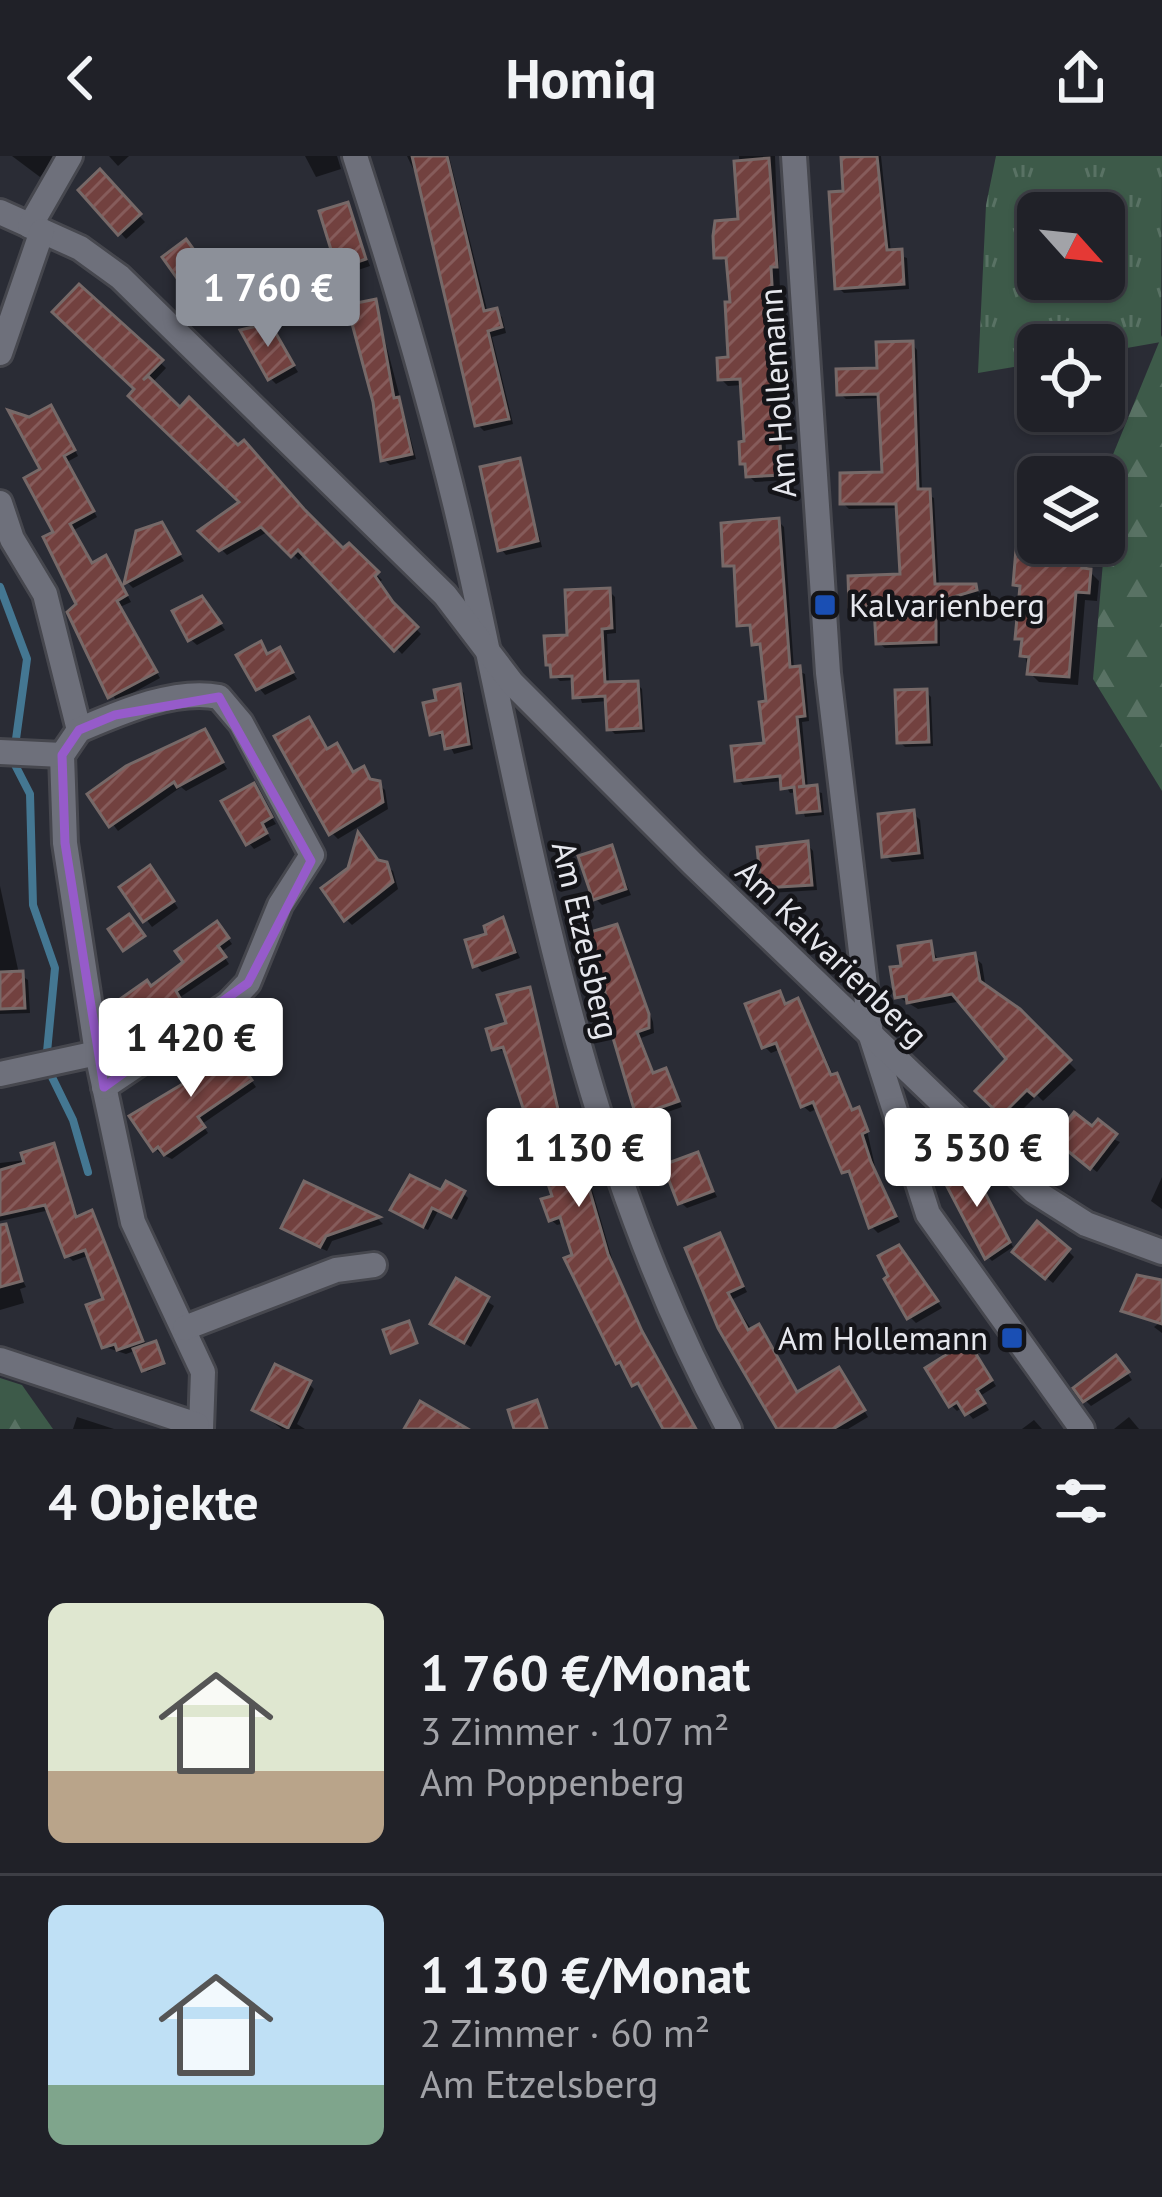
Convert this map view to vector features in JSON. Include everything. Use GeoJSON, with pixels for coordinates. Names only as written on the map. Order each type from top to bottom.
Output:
{"type":"FeatureCollection","features":[{"type":"Feature","properties":{"kind":"street"},"geometry":{"type":"LineString","coordinates":[[0,353],[36,228],[70,156]]}},
{"type":"Feature","properties":{"kind":"street","name":"Am Etzelsberg"},"geometry":{"type":"LineString","coordinates":[[355,156],[420,358],[582,1064],[632,1213],[681,1333],[730,1429]]}},
{"type":"Feature","properties":{"kind":"street","name":"Am Hollemann"},"geometry":{"type":"LineString","coordinates":[[794,156],[828,673],[871,1036],[928,1214],[1082,1429]]}},
{"type":"Feature","properties":{"kind":"street"},"geometry":{"type":"LineString","coordinates":[[0,212],[80,248],[119,277],[445,595],[488,656]]}},
{"type":"Feature","properties":{"kind":"street"},"geometry":{"type":"LineString","coordinates":[[0,503],[12,538],[45,594],[80,730]]}},
{"type":"Feature","properties":{"kind":"street","name":"Am Kalvarienberg"},"geometry":{"type":"LineString","coordinates":[[488,656],[871,1036],[1047,1201],[1100,1230],[1162,1252]]}},
{"type":"Feature","properties":{"kind":"street"},"geometry":{"type":"LineString","coordinates":[[0,1360],[199,1427],[203,1372],[133,1222],[104,1087],[97,1053],[65,843],[62,755],[80,730],[130,710],[194,696],[219,697],[241,723],[312,855],[280,905],[248,983],[228,1004],[104,1087]]}},
{"type":"Feature","properties":{"kind":"street"},"geometry":{"type":"LineString","coordinates":[[0,752],[62,755]]}},
{"type":"Feature","properties":{"kind":"street"},"geometry":{"type":"LineString","coordinates":[[0,1074],[97,1053]]}},
{"type":"Feature","properties":{"kind":"street"},"geometry":{"type":"LineString","coordinates":[[185,1328],[336,1270],[374,1265]]}},
{"type":"Feature","properties":{"kind":"highlighted area"},"geometry":{"type":"Polygon","coordinates":[[[219,697],[311,861],[248,983],[104,1087],[65,843],[62,755],[79,730],[115,715],[219,697]]]}},
{"type":"Feature","properties":{"kind":"green space"},"geometry":{"type":"Polygon","coordinates":[[[996,156],[1162,156],[1161,342],[1125,348],[1125,324],[1017,324],[1017,366],[978,373],[986,205],[996,156]]]}},
{"type":"Feature","properties":{"kind":"green space"},"geometry":{"type":"Polygon","coordinates":[[[1162,335],[1162,791],[1093,679],[1103,564],[1125,564],[1125,456],[1112,456],[1162,335]]]}},
{"type":"Feature","properties":{"kind":"green space"},"geometry":{"type":"Polygon","coordinates":[[[0,1378],[22,1385],[53,1429],[0,1429],[0,1378]]]}},
{"type":"Feature","properties":{"kind":"building"},"geometry":{"type":"Polygon","coordinates":[[[412,156],[447,156],[484,311],[497,308],[502,327],[488,331],[509,419],[475,426],[412,156]]]}},
{"type":"Feature","properties":{"kind":"building"},"geometry":{"type":"Polygon","coordinates":[[[877,156],[887,250],[902,249],[904,284],[835,289],[829,192],[843,191],[841,157],[877,156]]]}},
{"type":"Feature","properties":{"kind":"building"},"geometry":{"type":"Polygon","coordinates":[[[769,158],[777,267],[771,267],[775,337],[780,337],[782,376],[776,377],[782,475],[746,477],[745,464],[740,464],[739,442],[744,441],[740,379],[718,380],[717,358],[728,357],[725,302],[730,302],[726,258],[714,258],[713,236],[715,221],[738,219],[734,161],[769,158]]]}},
{"type":"Feature","properties":{"kind":"building"},"geometry":{"type":"Polygon","coordinates":[[[100,169],[141,214],[118,235],[78,190],[100,169]]]}},
{"type":"Feature","properties":{"kind":"building"},"geometry":{"type":"Polygon","coordinates":[[[348,202],[366,259],[337,269],[319,211],[348,202]]]}},
{"type":"Feature","properties":{"kind":"building"},"geometry":{"type":"Polygon","coordinates":[[[186,239],[221,287],[196,305],[162,257],[186,239]]]}},
{"type":"Feature","properties":{"kind":"building"},"geometry":{"type":"Polygon","coordinates":[[[79,284],[163,360],[143,380],[148,376],[180,407],[189,397],[238,445],[244,440],[343,548],[349,543],[379,572],[375,576],[393,602],[418,627],[394,651],[298,550],[291,557],[261,527],[219,551],[198,531],[239,502],[128,396],[134,389],[52,312],[79,284]]]}},
{"type":"Feature","properties":{"kind":"building"},"geometry":{"type":"Polygon","coordinates":[[[376,299],[394,398],[399,397],[412,454],[381,461],[373,402],[347,305],[376,299]]]}},
{"type":"Feature","properties":{"kind":"building"},"geometry":{"type":"Polygon","coordinates":[[[270,323],[294,365],[268,380],[240,330],[270,323]]]}},
{"type":"Feature","properties":{"kind":"building"},"geometry":{"type":"Polygon","coordinates":[[[913,341],[918,489],[930,489],[935,584],[976,584],[977,590],[936,602],[936,642],[876,644],[874,606],[849,607],[848,576],[900,574],[896,504],[840,504],[840,473],[882,472],[878,394],[837,395],[836,369],[877,368],[876,342],[913,341]]]}},
{"type":"Feature","properties":{"kind":"building"},"geometry":{"type":"Polygon","coordinates":[[[51,405],[75,450],[64,456],[94,511],[70,524],[92,563],[106,555],[127,595],[117,601],[157,672],[108,698],[67,612],[76,604],[43,537],[53,532],[24,478],[40,469],[8,410],[29,417],[51,405]]]}},
{"type":"Feature","properties":{"kind":"building"},"geometry":{"type":"Polygon","coordinates":[[[520,458],[538,541],[498,551],[480,467],[520,458]]]}},
{"type":"Feature","properties":{"kind":"building"},"geometry":{"type":"Polygon","coordinates":[[[779,518],[790,667],[800,666],[805,716],[797,717],[804,786],[798,787],[817,785],[820,811],[797,813],[794,787],[781,789],[780,776],[735,781],[731,746],[764,743],[759,702],[766,701],[760,644],[752,645],[750,625],[737,626],[734,566],[723,566],[721,523],[779,518]]]}},
{"type":"Feature","properties":{"kind":"building"},"geometry":{"type":"Polygon","coordinates":[[[162,522],[180,554],[124,584],[136,531],[162,522]]]}},
{"type":"Feature","properties":{"kind":"building"},"geometry":{"type":"Polygon","coordinates":[[[1017,537],[1017,564],[1082,564],[1091,569],[1089,593],[1076,592],[1069,677],[1027,674],[1029,657],[1020,656],[1022,639],[1015,639],[1020,586],[1013,585],[1017,537]]]}},
{"type":"Feature","properties":{"kind":"building"},"geometry":{"type":"Polygon","coordinates":[[[610,588],[612,628],[602,629],[605,682],[638,681],[641,728],[607,730],[605,696],[573,698],[572,676],[551,677],[550,665],[546,665],[544,636],[567,635],[565,590],[610,588]]]}},
{"type":"Feature","properties":{"kind":"building"},"geometry":{"type":"Polygon","coordinates":[[[202,596],[221,623],[188,641],[172,611],[202,596]]]}},
{"type":"Feature","properties":{"kind":"building"},"geometry":{"type":"Polygon","coordinates":[[[261,641],[267,654],[280,647],[293,672],[256,690],[236,655],[261,641]]]}},
{"type":"Feature","properties":{"kind":"building"},"geometry":{"type":"Polygon","coordinates":[[[460,684],[469,744],[445,749],[442,732],[430,735],[423,703],[436,700],[434,690],[460,684]]]}},
{"type":"Feature","properties":{"kind":"building"},"geometry":{"type":"Polygon","coordinates":[[[927,689],[929,742],[897,743],[895,690],[927,689]]]}},
{"type":"Feature","properties":{"kind":"building"},"geometry":{"type":"Polygon","coordinates":[[[309,717],[327,749],[337,743],[353,772],[364,766],[370,779],[380,781],[383,802],[329,835],[274,736],[309,717]]]}},
{"type":"Feature","properties":{"kind":"building"},"geometry":{"type":"Polygon","coordinates":[[[205,729],[223,762],[177,787],[174,782],[109,827],[87,794],[126,766],[205,729]]]}},
{"type":"Feature","properties":{"kind":"building"},"geometry":{"type":"Polygon","coordinates":[[[254,783],[272,817],[262,823],[267,833],[246,845],[221,801],[254,783]]]}},
{"type":"Feature","properties":{"kind":"building"},"geometry":{"type":"Polygon","coordinates":[[[914,810],[919,853],[882,857],[878,814],[914,810]]]}},
{"type":"Feature","properties":{"kind":"building"},"geometry":{"type":"Polygon","coordinates":[[[358,832],[378,860],[387,862],[393,882],[344,921],[321,888],[348,868],[358,832]]]}},
{"type":"Feature","properties":{"kind":"building"},"geometry":{"type":"Polygon","coordinates":[[[808,841],[812,885],[761,888],[757,847],[808,841]]]}},
{"type":"Feature","properties":{"kind":"building"},"geometry":{"type":"Polygon","coordinates":[[[612,845],[626,889],[593,900],[578,856],[612,845]]]}},
{"type":"Feature","properties":{"kind":"building"},"geometry":{"type":"Polygon","coordinates":[[[150,865],[174,901],[143,922],[119,887],[150,865]]]}},
{"type":"Feature","properties":{"kind":"building"},"geometry":{"type":"Polygon","coordinates":[[[129,914],[145,936],[123,951],[108,929],[129,914]]]}},
{"type":"Feature","properties":{"kind":"building"},"geometry":{"type":"Polygon","coordinates":[[[503,917],[515,952],[473,967],[465,940],[486,934],[484,926],[503,917]]]}},
{"type":"Feature","properties":{"kind":"building"},"geometry":{"type":"Polygon","coordinates":[[[217,921],[229,938],[218,946],[226,957],[176,991],[180,998],[166,1008],[171,1014],[144,1033],[120,999],[147,980],[151,986],[183,962],[175,951],[217,921]]]}},
{"type":"Feature","properties":{"kind":"building"},"geometry":{"type":"Polygon","coordinates":[[[617,924],[649,1014],[649,1028],[637,1032],[653,1073],[666,1068],[679,1101],[636,1116],[606,1014],[598,1010],[606,996],[587,933],[617,924]]]}},
{"type":"Feature","properties":{"kind":"building"},"geometry":{"type":"Polygon","coordinates":[[[931,941],[934,960],[975,953],[980,981],[1020,1009],[1071,1060],[1034,1096],[1027,1090],[1001,1116],[975,1091],[1006,1059],[952,994],[907,1003],[906,996],[895,998],[890,967],[901,966],[898,946],[931,941]]]}},
{"type":"Feature","properties":{"kind":"building"},"geometry":{"type":"Polygon","coordinates":[[[23,971],[25,1008],[0,1009],[0,972],[23,971]]]}},
{"type":"Feature","properties":{"kind":"building"},"geometry":{"type":"Polygon","coordinates":[[[530,987],[558,1109],[582,1164],[608,1254],[642,1331],[696,1429],[663,1429],[638,1383],[632,1386],[620,1362],[616,1364],[564,1258],[572,1255],[560,1217],[549,1221],[541,1199],[552,1196],[503,1047],[492,1050],[486,1029],[506,1023],[497,995],[530,987]]]}},
{"type":"Feature","properties":{"kind":"building"},"geometry":{"type":"Polygon","coordinates":[[[780,991],[785,1004],[798,998],[831,1075],[837,1073],[852,1110],[859,1107],[868,1131],[862,1134],[871,1162],[896,1216],[869,1228],[849,1171],[842,1173],[813,1102],[801,1107],[776,1043],[762,1048],[745,1004],[780,991]]]}},
{"type":"Feature","properties":{"kind":"building"},"geometry":{"type":"Polygon","coordinates":[[[224,1040],[252,1080],[198,1117],[205,1127],[164,1155],[158,1147],[153,1151],[129,1116],[201,1073],[193,1062],[200,1048],[211,1050],[224,1040]]]}},
{"type":"Feature","properties":{"kind":"building"},"geometry":{"type":"Polygon","coordinates":[[[1074,1112],[1092,1126],[1098,1119],[1117,1134],[1090,1169],[1053,1139],[1074,1112]]]}},
{"type":"Feature","properties":{"kind":"building"},"geometry":{"type":"Polygon","coordinates":[[[54,1143],[76,1217],[92,1210],[143,1341],[117,1350],[115,1344],[102,1348],[86,1305],[103,1299],[85,1250],[65,1257],[45,1205],[0,1215],[0,1170],[24,1163],[21,1153],[54,1143]]]}},
{"type":"Feature","properties":{"kind":"building"},"geometry":{"type":"Polygon","coordinates":[[[698,1152],[713,1191],[678,1204],[663,1165],[698,1152]]]}},
{"type":"Feature","properties":{"kind":"building"},"geometry":{"type":"Polygon","coordinates":[[[970,1163],[1010,1242],[985,1259],[942,1177],[970,1163]]]}},
{"type":"Feature","properties":{"kind":"building"},"geometry":{"type":"Polygon","coordinates":[[[410,1175],[441,1190],[446,1181],[465,1191],[451,1217],[432,1208],[423,1227],[390,1210],[410,1175]]]}},
{"type":"Feature","properties":{"kind":"building"},"geometry":{"type":"Polygon","coordinates":[[[304,1181],[380,1217],[326,1236],[320,1247],[281,1228],[304,1181]]]}},
{"type":"Feature","properties":{"kind":"building"},"geometry":{"type":"Polygon","coordinates":[[[1037,1221],[1070,1249],[1045,1279],[1012,1252],[1037,1221]]]}},
{"type":"Feature","properties":{"kind":"building"},"geometry":{"type":"Polygon","coordinates":[[[6,1224],[22,1281],[0,1287],[0,1225],[6,1224]]]}},
{"type":"Feature","properties":{"kind":"building"},"geometry":{"type":"Polygon","coordinates":[[[720,1233],[743,1286],[728,1293],[748,1330],[759,1324],[797,1392],[839,1367],[865,1410],[833,1429],[777,1429],[718,1328],[685,1248],[720,1233]]]}},
{"type":"Feature","properties":{"kind":"building"},"geometry":{"type":"Polygon","coordinates":[[[899,1245],[938,1301],[907,1319],[884,1279],[888,1276],[878,1256],[899,1245]]]}},
{"type":"Feature","properties":{"kind":"building"},"geometry":{"type":"Polygon","coordinates":[[[1137,1275],[1162,1280],[1162,1324],[1121,1311],[1137,1275]]]}},
{"type":"Feature","properties":{"kind":"building"},"geometry":{"type":"Polygon","coordinates":[[[456,1278],[489,1297],[464,1343],[430,1324],[456,1278]]]}},
{"type":"Feature","properties":{"kind":"building"},"geometry":{"type":"Polygon","coordinates":[[[409,1321],[417,1343],[391,1353],[383,1330],[409,1321]]]}},
{"type":"Feature","properties":{"kind":"building"},"geometry":{"type":"Polygon","coordinates":[[[156,1341],[164,1363],[142,1371],[133,1349],[156,1341]]]}},
{"type":"Feature","properties":{"kind":"building"},"geometry":{"type":"Polygon","coordinates":[[[968,1341],[992,1380],[977,1390],[985,1403],[965,1415],[957,1402],[949,1407],[925,1368],[968,1341]]]}},
{"type":"Feature","properties":{"kind":"building"},"geometry":{"type":"Polygon","coordinates":[[[1116,1355],[1129,1372],[1083,1402],[1073,1388],[1116,1355]]]}},
{"type":"Feature","properties":{"kind":"building"},"geometry":{"type":"Polygon","coordinates":[[[275,1364],[311,1381],[288,1428],[252,1410],[275,1364]]]}},
{"type":"Feature","properties":{"kind":"building"},"geometry":{"type":"Polygon","coordinates":[[[537,1400],[547,1429],[514,1429],[508,1410],[537,1400]]]}},
{"type":"Feature","properties":{"kind":"building"},"geometry":{"type":"Polygon","coordinates":[[[420,1401],[468,1429],[404,1429],[420,1401]]]}},
{"type":"Feature","properties":{"kind":"waterway"},"geometry":{"type":"LineString","coordinates":[[0,587],[27,659],[16,739]]}},
{"type":"Feature","properties":{"kind":"waterway"},"geometry":{"type":"LineString","coordinates":[[13,761],[30,794],[33,905],[55,968],[47,1052]]}},
{"type":"Feature","properties":{"kind":"waterway"},"geometry":{"type":"LineString","coordinates":[[50,1073],[73,1120],[88,1172]]}},
{"type":"Feature","properties":{"kind":"place","name":"Kalvarienberg"},"geometry":{"type":"Point","coordinates":[825,605]}},
{"type":"Feature","properties":{"kind":"place","name":"Am Hollemann"},"geometry":{"type":"Point","coordinates":[1012,1338]}}]}
